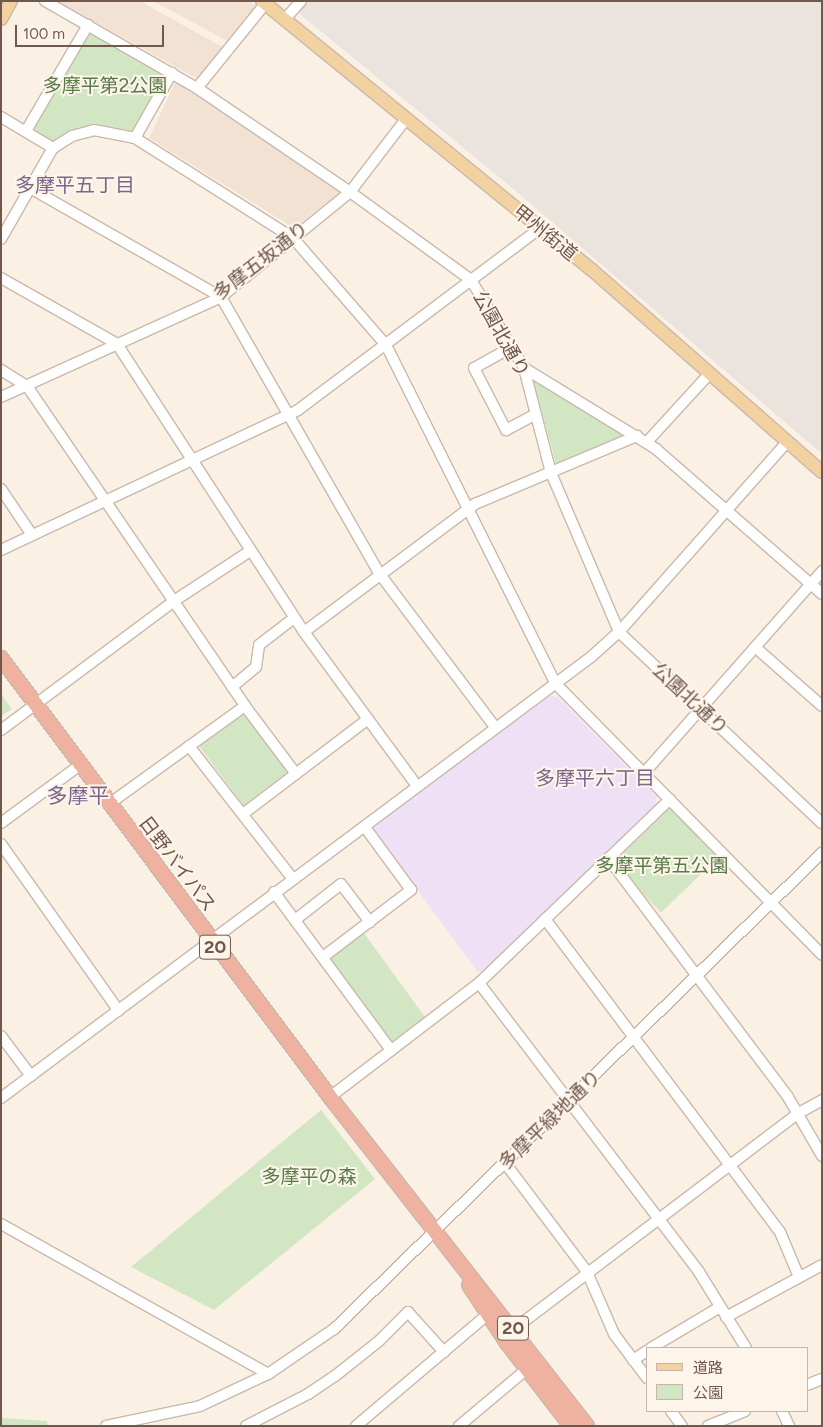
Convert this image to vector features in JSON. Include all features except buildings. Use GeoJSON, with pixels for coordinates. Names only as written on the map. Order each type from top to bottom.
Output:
{"type":"FeatureCollection","features":[{"type":"Feature","properties":{"kind":"highway","name":"日野バイパス"},"geometry":{"type":"LineString","coordinates":[[1,658],[210,940],[434,1233],[514,1329],[587,1426]]}},
{"type":"Feature","properties":{"kind":"highway","name":"日野バイパス"},"geometry":{"type":"LineString","coordinates":[[434,1233],[488,1314],[571,1426]]}},
{"type":"Feature","properties":{"kind":"main road"},"geometry":{"type":"LineString","coordinates":[[1,19],[11,1]]}},
{"type":"Feature","properties":{"kind":"main road","name":"甲州街道"},"geometry":{"type":"LineString","coordinates":[[264,3],[540,228],[822,472]]}},
{"type":"Feature","properties":{"kind":"street","name":"公園北通り"},"geometry":{"type":"LineString","coordinates":[[45,1],[197,88],[350,192],[471,280],[524,368],[551,473],[619,632],[822,824]]}},
{"type":"Feature","properties":{"kind":"street"},"geometry":{"type":"LineString","coordinates":[[284,20],[301,1]]}},
{"type":"Feature","properties":{"kind":"street"},"geometry":{"type":"LineString","coordinates":[[197,88],[264,3]]}},
{"type":"Feature","properties":{"kind":"street"},"geometry":{"type":"LineString","coordinates":[[26,131],[88,25]]}},
{"type":"Feature","properties":{"kind":"street"},"geometry":{"type":"LineString","coordinates":[[135,138],[172,73]]}},
{"type":"Feature","properties":{"kind":"street"},"geometry":{"type":"LineString","coordinates":[[1,117],[54,148]]}},
{"type":"Feature","properties":{"kind":"street","name":"多摩五坂通り"},"geometry":{"type":"LineString","coordinates":[[1,397],[221,297],[350,192],[406,119]]}},
{"type":"Feature","properties":{"kind":"street"},"geometry":{"type":"LineString","coordinates":[[1,239],[54,148],[72,136],[94,130],[135,138],[292,238],[386,345],[555,683],[645,772],[822,955]]}},
{"type":"Feature","properties":{"kind":"street"},"geometry":{"type":"LineString","coordinates":[[30,188],[221,297],[379,573],[495,727]]}},
{"type":"Feature","properties":{"kind":"street"},"geometry":{"type":"LineString","coordinates":[[1,550],[289,415],[386,345],[540,228]]}},
{"type":"Feature","properties":{"kind":"street"},"geometry":{"type":"LineString","coordinates":[[1,278],[116,344],[294,618],[418,786]]}},
{"type":"Feature","properties":{"kind":"street"},"geometry":{"type":"LineString","coordinates":[[512,347],[474,368],[506,430],[536,414]]}},
{"type":"Feature","properties":{"kind":"street"},"geometry":{"type":"LineString","coordinates":[[524,368],[647,442],[822,594]]}},
{"type":"Feature","properties":{"kind":"street"},"geometry":{"type":"LineString","coordinates":[[1,370],[27,386],[245,706],[296,774]]}},
{"type":"Feature","properties":{"kind":"street"},"geometry":{"type":"LineString","coordinates":[[647,442],[709,374]]}},
{"type":"Feature","properties":{"kind":"street"},"geometry":{"type":"LineString","coordinates":[[304,632],[379,573],[468,508],[637,436]]}},
{"type":"Feature","properties":{"kind":"street"},"geometry":{"type":"LineString","coordinates":[[1,1098],[555,683],[619,632],[787,442]]}},
{"type":"Feature","properties":{"kind":"street"},"geometry":{"type":"LineString","coordinates":[[1,489],[32,535]]}},
{"type":"Feature","properties":{"kind":"street"},"geometry":{"type":"LineString","coordinates":[[1,730],[174,601],[250,551]]}},
{"type":"Feature","properties":{"kind":"street"},"geometry":{"type":"LineString","coordinates":[[645,772],[822,571]]}},
{"type":"Feature","properties":{"kind":"street"},"geometry":{"type":"LineString","coordinates":[[232,687],[256,667],[259,645],[294,618]]}},
{"type":"Feature","properties":{"kind":"street"},"geometry":{"type":"LineString","coordinates":[[755,647],[822,706]]}},
{"type":"Feature","properties":{"kind":"street"},"geometry":{"type":"LineString","coordinates":[[109,804],[245,706]]}},
{"type":"Feature","properties":{"kind":"street"},"geometry":{"type":"LineString","coordinates":[[243,814],[368,719]]}},
{"type":"Feature","properties":{"kind":"street"},"geometry":{"type":"LineString","coordinates":[[189,746],[293,878]]}},
{"type":"Feature","properties":{"kind":"street"},"geometry":{"type":"LineString","coordinates":[[1,823],[80,765]]}},
{"type":"Feature","properties":{"kind":"street"},"geometry":{"type":"LineString","coordinates":[[330,1097],[479,983],[670,799]]}},
{"type":"Feature","properties":{"kind":"street"},"geometry":{"type":"LineString","coordinates":[[323,957],[411,890],[364,826]]}},
{"type":"Feature","properties":{"kind":"street"},"geometry":{"type":"LineString","coordinates":[[1,844],[119,1010]]}},
{"type":"Feature","properties":{"kind":"street","name":"多摩平緑地通り"},"geometry":{"type":"LineString","coordinates":[[106,1426],[153,1422],[200,1406],[268,1374],[334,1329],[822,853]]}},
{"type":"Feature","properties":{"kind":"street"},"geometry":{"type":"LineString","coordinates":[[608,858],[788,1097],[822,1156]]}},
{"type":"Feature","properties":{"kind":"street"},"geometry":{"type":"LineString","coordinates":[[295,920],[341,884],[370,922]]}},
{"type":"Feature","properties":{"kind":"street"},"geometry":{"type":"LineString","coordinates":[[274,892],[392,1050]]}},
{"type":"Feature","properties":{"kind":"street"},"geometry":{"type":"LineString","coordinates":[[545,919],[780,1232],[799,1277]]}},
{"type":"Feature","properties":{"kind":"street"},"geometry":{"type":"LineString","coordinates":[[479,983],[699,1272],[745,1347]]}},
{"type":"Feature","properties":{"kind":"street"},"geometry":{"type":"LineString","coordinates":[[1,1036],[31,1076]]}},
{"type":"Feature","properties":{"kind":"street"},"geometry":{"type":"LineString","coordinates":[[514,1329],[797,1114],[822,1100]]}},
{"type":"Feature","properties":{"kind":"street"},"geometry":{"type":"LineString","coordinates":[[505,1163],[587,1272],[614,1334],[646,1377]]}},
{"type":"Feature","properties":{"kind":"street"},"geometry":{"type":"LineString","coordinates":[[1,1224],[268,1374]]}},
{"type":"Feature","properties":{"kind":"street"},"geometry":{"type":"LineString","coordinates":[[726,1317],[822,1265]]}},
{"type":"Feature","properties":{"kind":"street"},"geometry":{"type":"LineString","coordinates":[[654,1347],[720,1307]]}},
{"type":"Feature","properties":{"kind":"street"},"geometry":{"type":"LineString","coordinates":[[246,1426],[260,1423],[335,1376],[380,1341],[408,1312],[444,1352]]}},
{"type":"Feature","properties":{"kind":"street"},"geometry":{"type":"LineString","coordinates":[[356,1426],[488,1314]]}},
{"type":"Feature","properties":{"kind":"street"},"geometry":{"type":"LineString","coordinates":[[633,1360],[646,1352]]}},
{"type":"Feature","properties":{"kind":"street"},"geometry":{"type":"LineString","coordinates":[[459,1426],[527,1368]]}},
{"type":"Feature","properties":{"kind":"street"},"geometry":{"type":"LineString","coordinates":[[808,1385],[822,1379]]}},
{"type":"Feature","properties":{"kind":"street"},"geometry":{"type":"LineString","coordinates":[[672,1412],[682,1426]]}},
{"type":"Feature","properties":{"kind":"street"},"geometry":{"type":"LineString","coordinates":[[708,1426],[743,1412]]}},
{"type":"Feature","properties":{"kind":"street"},"geometry":{"type":"LineString","coordinates":[[782,1412],[789,1426]]}},
{"type":"Feature","properties":{"kind":"shaded area"},"geometry":{"type":"Polygon","coordinates":[[[57,1],[140,1],[224,48],[198,79],[57,1]]]}},
{"type":"Feature","properties":{"kind":"shaded area"},"geometry":{"type":"Polygon","coordinates":[[[153,1],[249,1],[258,8],[231,43],[153,1]]]}},
{"type":"Feature","properties":{"kind":"shaded area"},"geometry":{"type":"Polygon","coordinates":[[[304,1],[822,1],[822,454],[516,191],[296,11],[304,1]]]}},
{"type":"Feature","properties":{"kind":"shaded area"},"geometry":{"type":"Polygon","coordinates":[[[176,81],[197,91],[340,192],[294,228],[149,138],[176,81]]]}},
{"type":"Feature","properties":{"kind":"shaded area"},"geometry":{"type":"Polygon","coordinates":[[[550,696],[558,697],[657,797],[655,805],[483,973],[477,971],[371,827],[550,696]]]}},
{"type":"Feature","properties":{"kind":"green space","name":"多摩平第2公園"},"geometry":{"type":"Polygon","coordinates":[[[88,25],[172,73],[135,138],[94,130],[53,148],[26,131],[88,25]]]}},
{"type":"Feature","properties":{"kind":"green space"},"geometry":{"type":"Polygon","coordinates":[[[532,376],[625,435],[556,464],[532,376]]]}},
{"type":"Feature","properties":{"kind":"green space"},"geometry":{"type":"Polygon","coordinates":[[[1,694],[12,709],[1,716],[1,694]]]}},
{"type":"Feature","properties":{"kind":"green space"},"geometry":{"type":"Polygon","coordinates":[[[243,713],[288,772],[244,805],[199,746],[243,713]]]}},
{"type":"Feature","properties":{"kind":"green space","name":"多摩平第五公園"},"geometry":{"type":"Polygon","coordinates":[[[670,808],[718,858],[661,913],[613,863],[670,808]]]}},
{"type":"Feature","properties":{"kind":"green space"},"geometry":{"type":"Polygon","coordinates":[[[361,929],[428,1021],[390,1049],[323,957],[361,929]]]}},
{"type":"Feature","properties":{"kind":"green space","name":"多摩平の森"},"geometry":{"type":"Polygon","coordinates":[[[321,1110],[375,1179],[214,1310],[131,1267],[321,1110]]]}},
{"type":"Feature","properties":{"kind":"green space"},"geometry":{"type":"Polygon","coordinates":[[[1,1418],[47,1421],[48,1426],[1,1426],[1,1418]]]}},
{"type":"Feature","properties":{"kind":"district","name":"多摩平五丁目"},"geometry":{"type":"Point","coordinates":[75,185]}},
{"type":"Feature","properties":{"kind":"district","name":"多摩平六丁目"},"geometry":{"type":"Point","coordinates":[595,778]}},
{"type":"Feature","properties":{"kind":"district","name":"多摩平"},"geometry":{"type":"Point","coordinates":[78,796]}}]}
